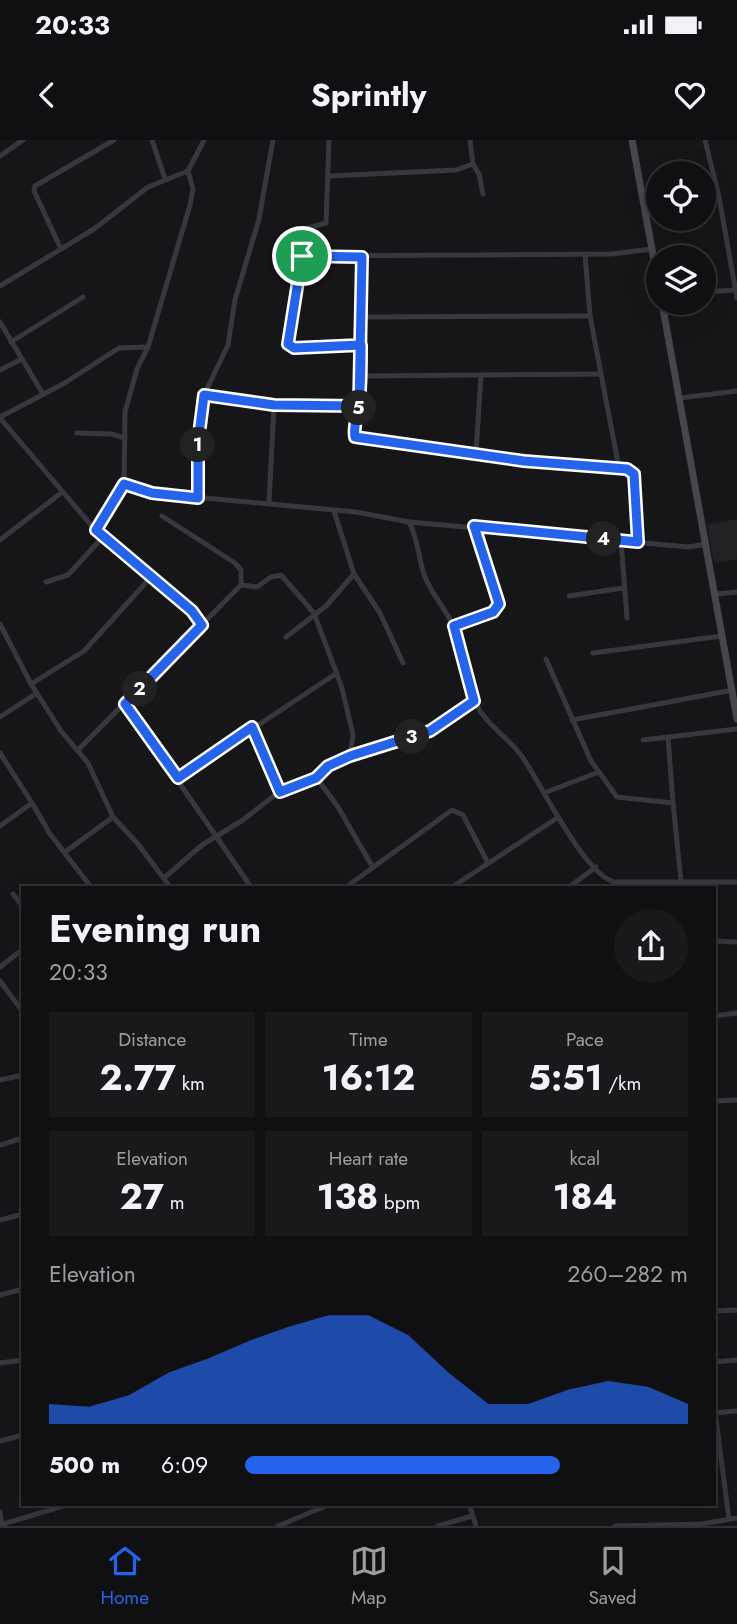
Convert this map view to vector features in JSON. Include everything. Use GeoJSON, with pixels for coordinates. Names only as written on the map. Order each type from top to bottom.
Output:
{"type":"FeatureCollection","features":[{"type":"Feature","properties":{"kind":"main road"},"geometry":{"type":"LineString","coordinates":[[632,140],[651,245]]}},
{"type":"Feature","properties":{"kind":"main road"},"geometry":{"type":"LineString","coordinates":[[664,315],[737,719]]}},
{"type":"Feature","properties":{"kind":"street"},"geometry":{"type":"LineString","coordinates":[[0,156],[23,140]]}},
{"type":"Feature","properties":{"kind":"street"},"geometry":{"type":"LineString","coordinates":[[61,249],[34,191],[35,186],[114,140]]}},
{"type":"Feature","properties":{"kind":"street"},"geometry":{"type":"LineString","coordinates":[[152,140],[165,179]]}},
{"type":"Feature","properties":{"kind":"street"},"geometry":{"type":"LineString","coordinates":[[96,530],[124,484],[125,412],[137,369],[148,346],[190,205],[193,189],[188,171],[204,140]]}},
{"type":"Feature","properties":{"kind":"street"},"geometry":{"type":"LineString","coordinates":[[198,498],[198,442],[204,395],[228,345],[235,300],[259,219],[273,140]]}},
{"type":"Feature","properties":{"kind":"street"},"geometry":{"type":"LineString","coordinates":[[329,140],[326,223],[304,229],[288,344],[294,348],[361,345]]}},
{"type":"Feature","properties":{"kind":"street"},"geometry":{"type":"LineString","coordinates":[[470,140],[473,164],[480,174],[483,194]]}},
{"type":"Feature","properties":{"kind":"street"},"geometry":{"type":"LineString","coordinates":[[705,140],[729,247],[737,298]]}},
{"type":"Feature","properties":{"kind":"street"},"geometry":{"type":"LineString","coordinates":[[329,176],[456,170],[473,164]]}},
{"type":"Feature","properties":{"kind":"street"},"geometry":{"type":"LineString","coordinates":[[0,286],[61,249],[148,187],[188,171]]}},
{"type":"Feature","properties":{"kind":"street"},"geometry":{"type":"LineString","coordinates":[[302,256],[585,254],[646,249]]}},
{"type":"Feature","properties":{"kind":"street"},"geometry":{"type":"LineString","coordinates":[[585,254],[590,316],[619,468]]}},
{"type":"Feature","properties":{"kind":"street"},"geometry":{"type":"LineString","coordinates":[[362,257],[362,376],[355,437],[584,467],[619,468],[634,474],[638,542]]}},
{"type":"Feature","properties":{"kind":"street"},"geometry":{"type":"LineString","coordinates":[[716,291],[734,290]]}},
{"type":"Feature","properties":{"kind":"street"},"geometry":{"type":"LineString","coordinates":[[11,342],[83,297]]}},
{"type":"Feature","properties":{"kind":"street"},"geometry":{"type":"LineString","coordinates":[[363,317],[590,316]]}},
{"type":"Feature","properties":{"kind":"street"},"geometry":{"type":"LineString","coordinates":[[0,322],[43,394]]}},
{"type":"Feature","properties":{"kind":"street"},"geometry":{"type":"LineString","coordinates":[[148,346],[119,348],[0,418],[102,538],[192,611],[202,625]]}},
{"type":"Feature","properties":{"kind":"street"},"geometry":{"type":"LineString","coordinates":[[0,370],[20,359]]}},
{"type":"Feature","properties":{"kind":"street"},"geometry":{"type":"LineString","coordinates":[[362,376],[601,374]]}},
{"type":"Feature","properties":{"kind":"street"},"geometry":{"type":"LineString","coordinates":[[476,453],[481,375]]}},
{"type":"Feature","properties":{"kind":"street"},"geometry":{"type":"LineString","coordinates":[[680,398],[737,391]]}},
{"type":"Feature","properties":{"kind":"street"},"geometry":{"type":"LineString","coordinates":[[204,395],[274,405],[359,406]]}},
{"type":"Feature","properties":{"kind":"street"},"geometry":{"type":"LineString","coordinates":[[269,503],[274,405]]}},
{"type":"Feature","properties":{"kind":"street"},"geometry":{"type":"LineString","coordinates":[[77,433],[111,435],[125,439]]}},
{"type":"Feature","properties":{"kind":"street"},"geometry":{"type":"LineString","coordinates":[[124,484],[152,493],[269,503],[409,522],[689,547],[706,544]]}},
{"type":"Feature","properties":{"kind":"street"},"geometry":{"type":"LineString","coordinates":[[0,540],[61,493]]}},
{"type":"Feature","properties":{"kind":"street"},"geometry":{"type":"LineString","coordinates":[[334,511],[354,574],[380,613],[402,663]]}},
{"type":"Feature","properties":{"kind":"street"},"geometry":{"type":"LineString","coordinates":[[78,750],[241,585],[241,570],[235,563],[162,516]]}},
{"type":"Feature","properties":{"kind":"street"},"geometry":{"type":"LineString","coordinates":[[409,522],[421,552],[424,574],[454,626],[474,701],[488,723],[511,741],[557,818],[596,867],[608,880],[614,882],[737,882]]}},
{"type":"Feature","properties":{"kind":"street"},"geometry":{"type":"LineString","coordinates":[[454,626],[493,612],[499,604],[474,526]]}},
{"type":"Feature","properties":{"kind":"street"},"geometry":{"type":"LineString","coordinates":[[46,582],[68,575],[102,538]]}},
{"type":"Feature","properties":{"kind":"street"},"geometry":{"type":"LineString","coordinates":[[621,541],[627,618]]}},
{"type":"Feature","properties":{"kind":"street"},"geometry":{"type":"LineString","coordinates":[[286,637],[326,606],[354,574]]}},
{"type":"Feature","properties":{"kind":"street"},"geometry":{"type":"LineString","coordinates":[[241,585],[257,587],[271,577],[281,575],[314,613],[337,673],[354,735],[350,756]]}},
{"type":"Feature","properties":{"kind":"street"},"geometry":{"type":"LineString","coordinates":[[31,684],[84,651],[151,577]]}},
{"type":"Feature","properties":{"kind":"street"},"geometry":{"type":"LineString","coordinates":[[569,596],[623,588]]}},
{"type":"Feature","properties":{"kind":"street"},"geometry":{"type":"LineString","coordinates":[[715,594],[737,592]]}},
{"type":"Feature","properties":{"kind":"street"},"geometry":{"type":"LineString","coordinates":[[0,624],[31,684],[88,763],[113,817],[169,886]]}},
{"type":"Feature","properties":{"kind":"street"},"geometry":{"type":"LineString","coordinates":[[593,653],[608,654],[722,636]]}},
{"type":"Feature","properties":{"kind":"street"},"geometry":{"type":"LineString","coordinates":[[546,659],[572,720],[599,772],[617,797],[673,803]]}},
{"type":"Feature","properties":{"kind":"street"},"geometry":{"type":"LineString","coordinates":[[178,778],[337,673]]}},
{"type":"Feature","properties":{"kind":"street"},"geometry":{"type":"LineString","coordinates":[[572,720],[733,690]]}},
{"type":"Feature","properties":{"kind":"street"},"geometry":{"type":"LineString","coordinates":[[0,717],[37,693]]}},
{"type":"Feature","properties":{"kind":"street"},"geometry":{"type":"LineString","coordinates":[[164,878],[215,835],[243,820],[280,792],[316,778],[328,766],[350,756],[430,731],[474,701]]}},
{"type":"Feature","properties":{"kind":"street"},"geometry":{"type":"LineString","coordinates":[[125,704],[250,886]]}},
{"type":"Feature","properties":{"kind":"street"},"geometry":{"type":"LineString","coordinates":[[252,727],[280,792]]}},
{"type":"Feature","properties":{"kind":"street"},"geometry":{"type":"LineString","coordinates":[[643,740],[737,729]]}},
{"type":"Feature","properties":{"kind":"street"},"geometry":{"type":"LineString","coordinates":[[668,737],[681,881]]}},
{"type":"Feature","properties":{"kind":"street"},"geometry":{"type":"LineString","coordinates":[[0,752],[90,886]]}},
{"type":"Feature","properties":{"kind":"street"},"geometry":{"type":"LineString","coordinates":[[544,793],[599,772]]}},
{"type":"Feature","properties":{"kind":"street"},"geometry":{"type":"LineString","coordinates":[[316,778],[338,807],[372,866]]}},
{"type":"Feature","properties":{"kind":"street"},"geometry":{"type":"LineString","coordinates":[[0,825],[32,803]]}},
{"type":"Feature","properties":{"kind":"street"},"geometry":{"type":"LineString","coordinates":[[347,886],[452,810],[463,815],[488,863]]}},
{"type":"Feature","properties":{"kind":"street"},"geometry":{"type":"LineString","coordinates":[[65,852],[113,817]]}},
{"type":"Feature","properties":{"kind":"street"},"geometry":{"type":"LineString","coordinates":[[454,886],[557,818]]}},
{"type":"Feature","properties":{"kind":"street"},"geometry":{"type":"LineString","coordinates":[[570,886],[596,867]]}},
{"type":"Feature","properties":{"kind":"street"},"geometry":{"type":"LineString","coordinates":[[13,894],[21,904]]}},
{"type":"Feature","properties":{"kind":"street"},"geometry":{"type":"LineString","coordinates":[[716,941],[737,942]]}},
{"type":"Feature","properties":{"kind":"street"},"geometry":{"type":"LineString","coordinates":[[0,967],[21,951]]}},
{"type":"Feature","properties":{"kind":"street"},"geometry":{"type":"LineString","coordinates":[[0,981],[21,1009]]}},
{"type":"Feature","properties":{"kind":"street"},"geometry":{"type":"LineString","coordinates":[[716,1016],[737,1013]]}},
{"type":"Feature","properties":{"kind":"street"},"geometry":{"type":"LineString","coordinates":[[0,1080],[21,1075]]}},
{"type":"Feature","properties":{"kind":"street"},"geometry":{"type":"LineString","coordinates":[[716,1101],[737,1100]]}},
{"type":"Feature","properties":{"kind":"street"},"geometry":{"type":"LineString","coordinates":[[0,1145],[21,1139]]}},
{"type":"Feature","properties":{"kind":"street"},"geometry":{"type":"LineString","coordinates":[[0,1220],[21,1215]]}},
{"type":"Feature","properties":{"kind":"street"},"geometry":{"type":"LineString","coordinates":[[0,1295],[21,1290]]}},
{"type":"Feature","properties":{"kind":"street"},"geometry":{"type":"LineString","coordinates":[[716,1311],[737,1310]]}},
{"type":"Feature","properties":{"kind":"street"},"geometry":{"type":"LineString","coordinates":[[0,1363],[21,1360]]}},
{"type":"Feature","properties":{"kind":"street"},"geometry":{"type":"LineString","coordinates":[[716,1362],[737,1360]]}},
{"type":"Feature","properties":{"kind":"street"},"geometry":{"type":"LineString","coordinates":[[716,1413],[737,1411]]}},
{"type":"Feature","properties":{"kind":"street"},"geometry":{"type":"LineString","coordinates":[[0,1441],[21,1436]]}},
{"type":"Feature","properties":{"kind":"street"},"geometry":{"type":"LineString","coordinates":[[716,1452],[717,1471],[729,1519]]}},
{"type":"Feature","properties":{"kind":"street"},"geometry":{"type":"LineString","coordinates":[[0,1512],[1,1525],[63,1506]]}},
{"type":"Feature","properties":{"kind":"street"},"geometry":{"type":"LineString","coordinates":[[278,1526],[326,1506]]}},
{"type":"Feature","properties":{"kind":"street"},"geometry":{"type":"LineString","coordinates":[[470,1506],[476,1526]]}},
{"type":"Feature","properties":{"kind":"street"},"geometry":{"type":"LineString","coordinates":[[438,1526],[472,1516]]}},
{"type":"Feature","properties":{"kind":"street"},"geometry":{"type":"LineString","coordinates":[[615,1526],[702,1524],[737,1518]]}},
{"type":"Feature","properties":{"kind":"shaded area"},"geometry":{"type":"Polygon","coordinates":[[[737,519],[737,559],[714,563],[707,524],[737,519]]]}},
{"type":"Feature","properties":{"kind":"route"},"geometry":{"type":"LineString","coordinates":[[302,256],[286,338],[288,344],[294,348],[361,345],[362,376],[359,406],[354,431],[355,437],[524,461],[627,469],[634,474],[638,542],[474,526],[499,604],[498,610],[454,626],[474,701],[430,731],[350,756],[328,766],[316,778],[280,792],[252,727],[178,778],[125,704],[202,625],[192,611],[112,547],[96,530],[114,496],[124,484],[152,493],[198,498],[198,442],[204,395],[221,400],[274,405],[332,408],[359,406],[362,376],[362,257],[302,256]]}}]}
